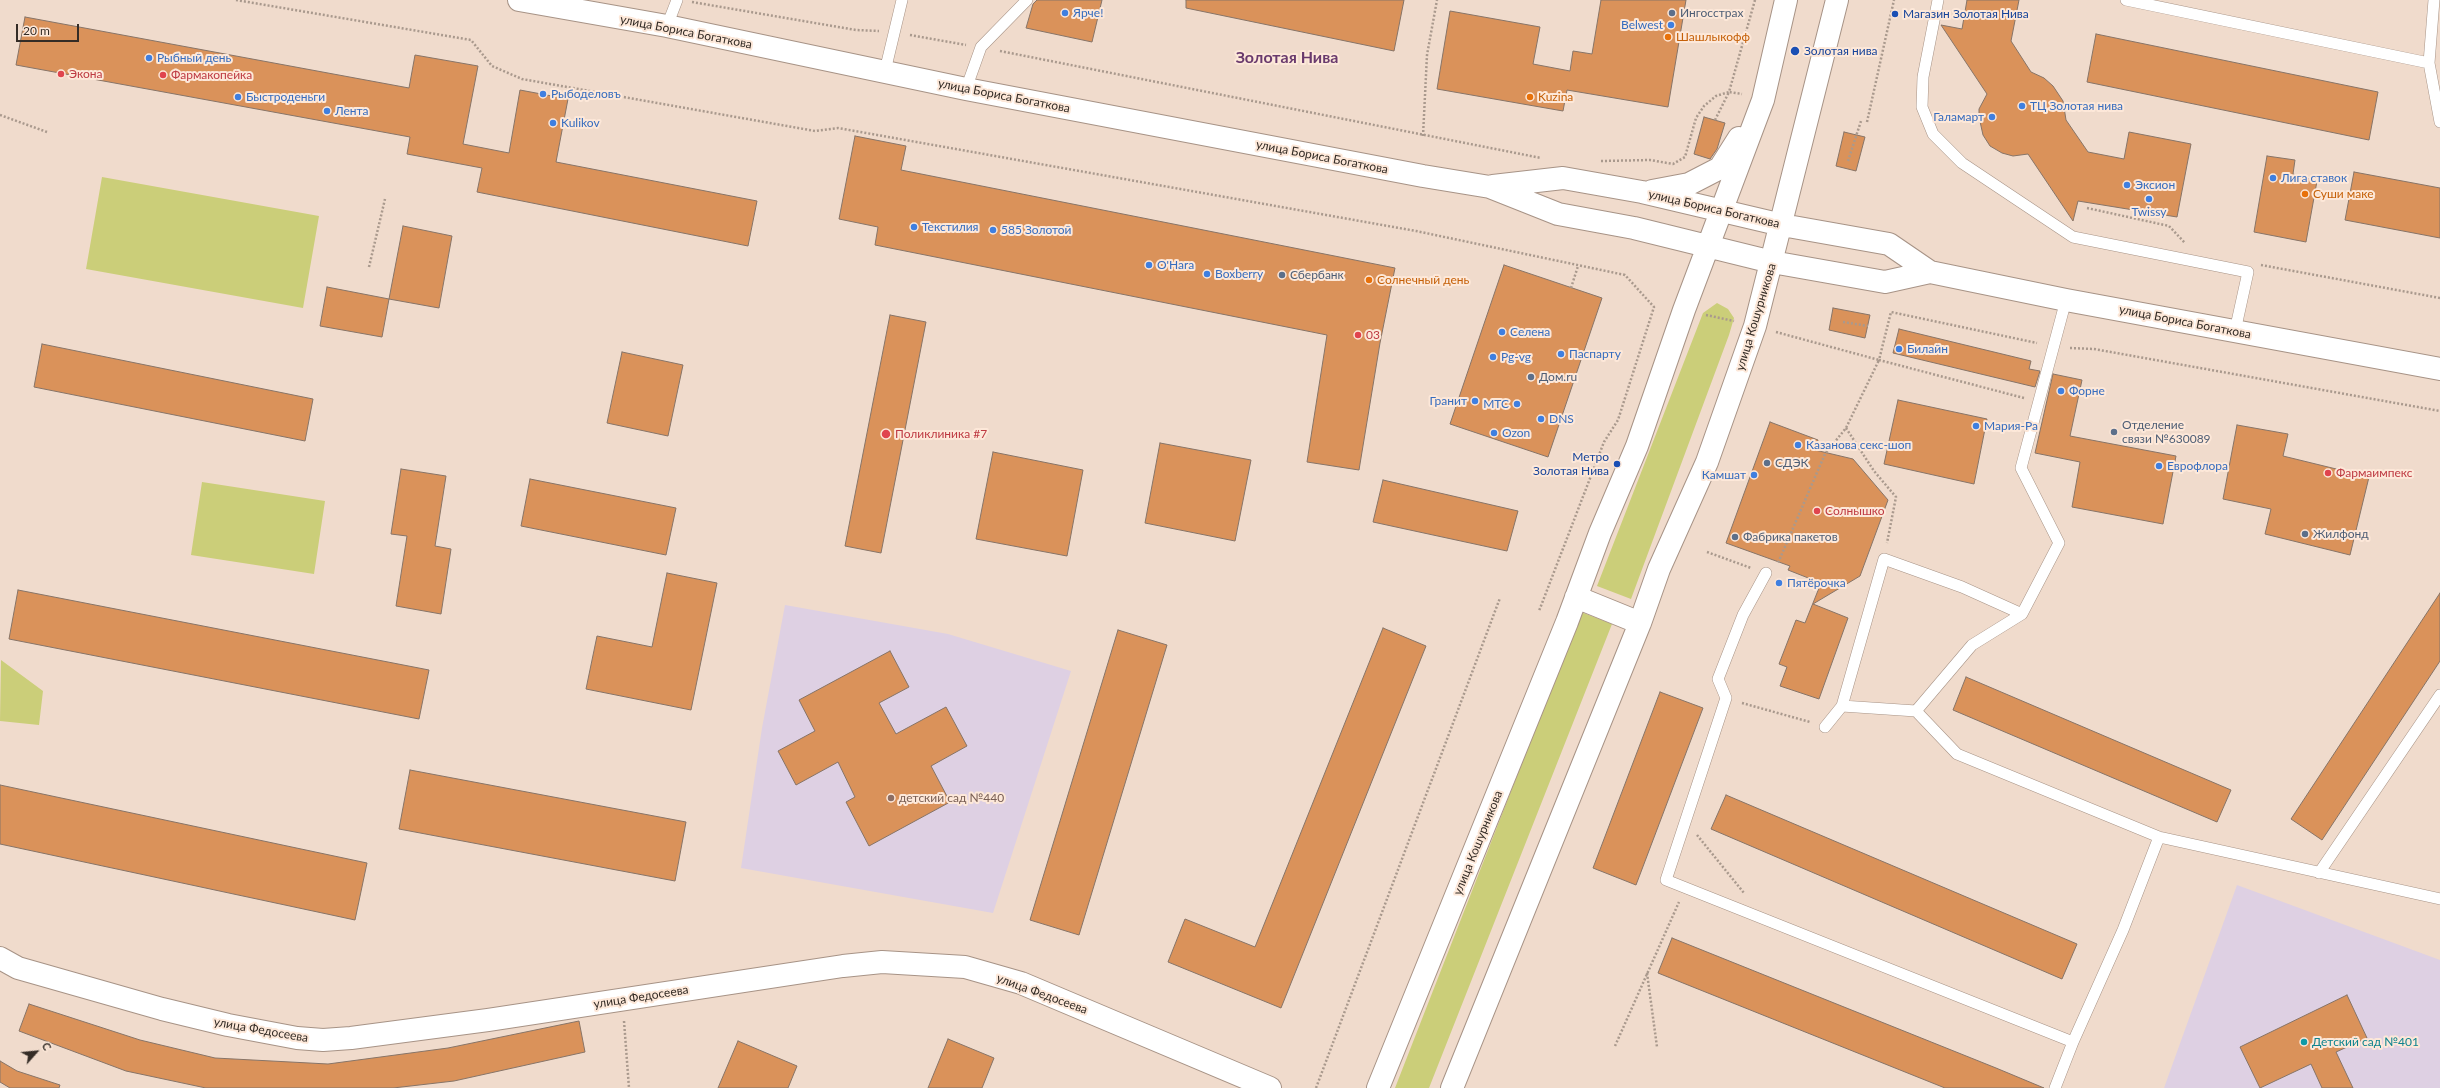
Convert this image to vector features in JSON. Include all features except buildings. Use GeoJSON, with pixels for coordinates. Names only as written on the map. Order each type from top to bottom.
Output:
{"type":"FeatureCollection","features":[{"type":"Feature","properties":{"kind":"main road","name":"улица Бориса Богаткова"},"geometry":{"type":"LineString","coordinates":[[518,0],[667,26],[966,89],[1415,175],[1490,186],[1558,214],[1634,228],[1707,248],[1772,262],[1885,282],[1930,272]]}},
{"type":"Feature","properties":{"kind":"main road","name":"улица Кошурникова"},"geometry":{"type":"LineString","coordinates":[[1378,1088],[1576,597],[1600,533],[1637,446],[1720,212],[1751,136],[1767,82],[1786,0]]}},
{"type":"Feature","properties":{"kind":"main road","name":"улица Кошурникова"},"geometry":{"type":"LineString","coordinates":[[1452,1088],[1640,623],[1659,569],[1707,462],[1755,326],[1782,225],[1838,0]]}},
{"type":"Feature","properties":{"kind":"main road"},"geometry":{"type":"LineString","coordinates":[[1642,192],[1689,184],[1720,168],[1738,140],[1767,82]]}},
{"type":"Feature","properties":{"kind":"main road","name":"улица Бориса Богаткова"},"geometry":{"type":"LineString","coordinates":[[1490,186],[1563,178],[1642,192],[1720,212],[1782,225],[1889,244],[1930,272],[2066,300],[2440,369]]}},
{"type":"Feature","properties":{"kind":"main road"},"geometry":{"type":"LineString","coordinates":[[1576,597],[1640,623]]}},
{"type":"Feature","properties":{"kind":"main road","name":"улица Федосеева"},"geometry":{"type":"LineString","coordinates":[[0,958],[18,968],[162,1010],[228,1025],[297,1038],[323,1040],[351,1038],[488,1020],[843,966],[882,962],[965,967],[1021,983],[1270,1088]]}},
{"type":"Feature","properties":{"kind":"lane"},"geometry":{"type":"LineString","coordinates":[[667,26],[677,0]]}},
{"type":"Feature","properties":{"kind":"lane"},"geometry":{"type":"LineString","coordinates":[[886,71],[902,0]]}},
{"type":"Feature","properties":{"kind":"lane"},"geometry":{"type":"LineString","coordinates":[[966,89],[981,47],[1027,0]]}},
{"type":"Feature","properties":{"kind":"lane"},"geometry":{"type":"LineString","coordinates":[[1938,0],[1923,84],[1922,107],[1933,134],[1962,163],[2073,237],[2248,272],[2235,331]]}},
{"type":"Feature","properties":{"kind":"lane"},"geometry":{"type":"LineString","coordinates":[[2126,0],[2428,63]]}},
{"type":"Feature","properties":{"kind":"lane"},"geometry":{"type":"LineString","coordinates":[[2434,0],[2428,63],[2440,122]]}},
{"type":"Feature","properties":{"kind":"lane"},"geometry":{"type":"LineString","coordinates":[[1916,711],[1972,645],[2022,614],[2059,543],[2021,468],[2066,300]]}},
{"type":"Feature","properties":{"kind":"lane"},"geometry":{"type":"LineString","coordinates":[[1825,727],[1842,706],[1884,559],[1962,587],[2022,614]]}},
{"type":"Feature","properties":{"kind":"lane"},"geometry":{"type":"LineString","coordinates":[[1761,572],[1718,679],[1726,698],[1684,819],[1666,880],[2073,1042]]}},
{"type":"Feature","properties":{"kind":"lane"},"geometry":{"type":"LineString","coordinates":[[2319,873],[2440,695]]}},
{"type":"Feature","properties":{"kind":"lane"},"geometry":{"type":"LineString","coordinates":[[1842,706],[1916,711],[1957,754],[2159,837],[2440,899]]}},
{"type":"Feature","properties":{"kind":"lane"},"geometry":{"type":"LineString","coordinates":[[2055,1088],[2073,1042],[2123,930],[2159,837]]}},
{"type":"Feature","properties":{"kind":"path"},"geometry":{"type":"LineString","coordinates":[[236,0],[471,40],[492,66],[522,79],[816,131],[838,128],[1416,231],[1625,275],[1654,307],[1618,420],[1604,442],[1539,611]]}},
{"type":"Feature","properties":{"kind":"path"},"geometry":{"type":"LineString","coordinates":[[1423,136],[1427,55],[1437,0]]}},
{"type":"Feature","properties":{"kind":"path"},"geometry":{"type":"LineString","coordinates":[[1715,120],[1729,92],[1755,0]]}},
{"type":"Feature","properties":{"kind":"path"},"geometry":{"type":"LineString","coordinates":[[1866,122],[1894,0]]}},
{"type":"Feature","properties":{"kind":"path"},"geometry":{"type":"LineString","coordinates":[[690,1],[856,30],[895,32],[981,47],[1423,136],[1545,158]]}},
{"type":"Feature","properties":{"kind":"path"},"geometry":{"type":"LineString","coordinates":[[1598,161],[1650,160],[1673,164],[1685,157],[1696,118],[1704,106],[1716,96],[1729,92],[1742,94]]}},
{"type":"Feature","properties":{"kind":"path"},"geometry":{"type":"LineString","coordinates":[[0,115],[47,132]]}},
{"type":"Feature","properties":{"kind":"path"},"geometry":{"type":"LineString","coordinates":[[1848,161],[1861,121]]}},
{"type":"Feature","properties":{"kind":"path"},"geometry":{"type":"LineString","coordinates":[[369,267],[385,199]]}},
{"type":"Feature","properties":{"kind":"path"},"geometry":{"type":"LineString","coordinates":[[2087,208],[2169,226],[2178,233],[2186,247]]}},
{"type":"Feature","properties":{"kind":"path"},"geometry":{"type":"LineString","coordinates":[[2253,264],[2440,298]]}},
{"type":"Feature","properties":{"kind":"path"},"geometry":{"type":"LineString","coordinates":[[1571,288],[1578,266]]}},
{"type":"Feature","properties":{"kind":"path"},"geometry":{"type":"LineString","coordinates":[[1707,552],[1761,572],[1778,563],[1825,454],[1846,428],[1879,360],[1891,312],[2054,347],[2094,349],[2440,411]]}},
{"type":"Feature","properties":{"kind":"path"},"geometry":{"type":"LineString","coordinates":[[1843,322],[1868,326]]}},
{"type":"Feature","properties":{"kind":"path"},"geometry":{"type":"LineString","coordinates":[[1879,360],[2030,400]]}},
{"type":"Feature","properties":{"kind":"path"},"geometry":{"type":"LineString","coordinates":[[1846,428],[1874,471],[1896,497],[1884,559]]}},
{"type":"Feature","properties":{"kind":"path"},"geometry":{"type":"LineString","coordinates":[[1316,1088],[1500,598]]}},
{"type":"Feature","properties":{"kind":"path"},"geometry":{"type":"LineString","coordinates":[[1726,698],[1825,727]]}},
{"type":"Feature","properties":{"kind":"path"},"geometry":{"type":"LineString","coordinates":[[1684,819],[1765,919]]}},
{"type":"Feature","properties":{"kind":"path"},"geometry":{"type":"LineString","coordinates":[[1615,1046],[1685,887]]}},
{"type":"Feature","properties":{"kind":"path"},"geometry":{"type":"LineString","coordinates":[[1647,973],[1657,1047]]}},
{"type":"Feature","properties":{"kind":"path"},"geometry":{"type":"LineString","coordinates":[[626,1042],[629,1088]]}},
{"type":"Feature","properties":{"kind":"shaded area","name":"детский сад №440"},"geometry":{"type":"Polygon","coordinates":[[[785,605],[948,634],[1071,671],[993,913],[741,868],[762,728],[785,605]]]}},
{"type":"Feature","properties":{"kind":"shaded area"},"geometry":{"type":"Polygon","coordinates":[[[2237,885],[2440,960],[2440,1088],[2164,1088],[2237,885]]]}},
{"type":"Feature","properties":{"kind":"green space"},"geometry":{"type":"Polygon","coordinates":[[[102,177],[319,216],[303,308],[86,269],[102,177]]]}},
{"type":"Feature","properties":{"kind":"green space"},"geometry":{"type":"Polygon","coordinates":[[[1717,303],[1728,309],[1734,318],[1631,599],[1597,586],[1703,313],[1717,303]]]}},
{"type":"Feature","properties":{"kind":"green space"},"geometry":{"type":"Polygon","coordinates":[[[202,482],[325,501],[314,574],[191,555],[202,482]]]}},
{"type":"Feature","properties":{"kind":"green space"},"geometry":{"type":"Polygon","coordinates":[[[1581,612],[1612,624],[1429,1088],[1395,1088],[1581,612]]]}},
{"type":"Feature","properties":{"kind":"green space"},"geometry":{"type":"Polygon","coordinates":[[[1,660],[43,691],[39,725],[0,721],[1,660]]]}},
{"type":"Feature","properties":{"kind":"place","name":"Ярче!"},"geometry":{"type":"Point","coordinates":[1065,13]}},
{"type":"Feature","properties":{"kind":"place","name":"Ингосстрах"},"geometry":{"type":"Point","coordinates":[1672,13]}},
{"type":"Feature","properties":{"kind":"place","name":"Магазин Золотая Нива"},"geometry":{"type":"Point","coordinates":[1895,14]}},
{"type":"Feature","properties":{"kind":"place","name":"Belwest"},"geometry":{"type":"Point","coordinates":[1671,25]}},
{"type":"Feature","properties":{"kind":"place","name":"Шашлыкофф"},"geometry":{"type":"Point","coordinates":[1668,37]}},
{"type":"Feature","properties":{"kind":"place","name":"Золотая нива"},"geometry":{"type":"Point","coordinates":[1795,51]}},
{"type":"Feature","properties":{"kind":"place","name":"Рыбный день"},"geometry":{"type":"Point","coordinates":[149,58]}},
{"type":"Feature","properties":{"kind":"place","name":"Экона"},"geometry":{"type":"Point","coordinates":[61,74]}},
{"type":"Feature","properties":{"kind":"place","name":"Фармакопейка"},"geometry":{"type":"Point","coordinates":[163,75]}},
{"type":"Feature","properties":{"kind":"place","name":"Рыбоделовъ"},"geometry":{"type":"Point","coordinates":[543,94]}},
{"type":"Feature","properties":{"kind":"place","name":"Быстроденьги"},"geometry":{"type":"Point","coordinates":[238,97]}},
{"type":"Feature","properties":{"kind":"place","name":"Kuzina"},"geometry":{"type":"Point","coordinates":[1530,97]}},
{"type":"Feature","properties":{"kind":"place","name":"ТЦ Золотая нива"},"geometry":{"type":"Point","coordinates":[2022,106]}},
{"type":"Feature","properties":{"kind":"place","name":"Лента"},"geometry":{"type":"Point","coordinates":[327,111]}},
{"type":"Feature","properties":{"kind":"place","name":"Галамарт"},"geometry":{"type":"Point","coordinates":[1992,117]}},
{"type":"Feature","properties":{"kind":"place","name":"Kulikov"},"geometry":{"type":"Point","coordinates":[553,123]}},
{"type":"Feature","properties":{"kind":"place","name":"Лига ставок"},"geometry":{"type":"Point","coordinates":[2273,178]}},
{"type":"Feature","properties":{"kind":"place","name":"Эксион"},"geometry":{"type":"Point","coordinates":[2127,185]}},
{"type":"Feature","properties":{"kind":"place","name":"Суши маке"},"geometry":{"type":"Point","coordinates":[2305,194]}},
{"type":"Feature","properties":{"kind":"place","name":"Twissy"},"geometry":{"type":"Point","coordinates":[2149,199]}},
{"type":"Feature","properties":{"kind":"place","name":"Текстилия"},"geometry":{"type":"Point","coordinates":[914,227]}},
{"type":"Feature","properties":{"kind":"place","name":"585 Золотой"},"geometry":{"type":"Point","coordinates":[993,230]}},
{"type":"Feature","properties":{"kind":"place","name":"O'Hara"},"geometry":{"type":"Point","coordinates":[1149,265]}},
{"type":"Feature","properties":{"kind":"place","name":"Boxberry"},"geometry":{"type":"Point","coordinates":[1207,274]}},
{"type":"Feature","properties":{"kind":"place","name":"Сбербанк"},"geometry":{"type":"Point","coordinates":[1282,275]}},
{"type":"Feature","properties":{"kind":"place","name":"Солнечный день"},"geometry":{"type":"Point","coordinates":[1369,280]}},
{"type":"Feature","properties":{"kind":"place","name":"Селена"},"geometry":{"type":"Point","coordinates":[1502,332]}},
{"type":"Feature","properties":{"kind":"place","name":"03"},"geometry":{"type":"Point","coordinates":[1358,335]}},
{"type":"Feature","properties":{"kind":"place","name":"Билайн"},"geometry":{"type":"Point","coordinates":[1899,349]}},
{"type":"Feature","properties":{"kind":"place","name":"Паспарту"},"geometry":{"type":"Point","coordinates":[1561,354]}},
{"type":"Feature","properties":{"kind":"place","name":"Pg-vg"},"geometry":{"type":"Point","coordinates":[1493,357]}},
{"type":"Feature","properties":{"kind":"place","name":"Дом.ru"},"geometry":{"type":"Point","coordinates":[1531,377]}},
{"type":"Feature","properties":{"kind":"place","name":"Форне"},"geometry":{"type":"Point","coordinates":[2061,391]}},
{"type":"Feature","properties":{"kind":"place","name":"Гранит"},"geometry":{"type":"Point","coordinates":[1475,401]}},
{"type":"Feature","properties":{"kind":"place","name":"МТС"},"geometry":{"type":"Point","coordinates":[1517,404]}},
{"type":"Feature","properties":{"kind":"place","name":"DNS"},"geometry":{"type":"Point","coordinates":[1541,419]}},
{"type":"Feature","properties":{"kind":"place","name":"Мария-Ра"},"geometry":{"type":"Point","coordinates":[1976,426]}},
{"type":"Feature","properties":{"kind":"place","name":"Отделение связи №630089"},"geometry":{"type":"Point","coordinates":[2114,432]}},
{"type":"Feature","properties":{"kind":"place","name":"Ozon"},"geometry":{"type":"Point","coordinates":[1494,433]}},
{"type":"Feature","properties":{"kind":"place","name":"Поликлиника #7"},"geometry":{"type":"Point","coordinates":[886,434]}},
{"type":"Feature","properties":{"kind":"place","name":"Казанова секс-шоп"},"geometry":{"type":"Point","coordinates":[1798,445]}},
{"type":"Feature","properties":{"kind":"place","name":"СДЭК"},"geometry":{"type":"Point","coordinates":[1767,463]}},
{"type":"Feature","properties":{"kind":"place","name":"Метро Золотая Нива"},"geometry":{"type":"Point","coordinates":[1617,464]}},
{"type":"Feature","properties":{"kind":"place","name":"Еврофлора"},"geometry":{"type":"Point","coordinates":[2159,466]}},
{"type":"Feature","properties":{"kind":"place","name":"Фармаимпекс"},"geometry":{"type":"Point","coordinates":[2328,473]}},
{"type":"Feature","properties":{"kind":"place","name":"Камшат"},"geometry":{"type":"Point","coordinates":[1754,475]}},
{"type":"Feature","properties":{"kind":"place","name":"Солнышко"},"geometry":{"type":"Point","coordinates":[1817,511]}},
{"type":"Feature","properties":{"kind":"place","name":"Жилфонд"},"geometry":{"type":"Point","coordinates":[2305,534]}},
{"type":"Feature","properties":{"kind":"place","name":"Фабрика пакетов"},"geometry":{"type":"Point","coordinates":[1735,537]}},
{"type":"Feature","properties":{"kind":"place","name":"Пятёрочка"},"geometry":{"type":"Point","coordinates":[1779,583]}},
{"type":"Feature","properties":{"kind":"place","name":"детский сад №440"},"geometry":{"type":"Point","coordinates":[891,798]}},
{"type":"Feature","properties":{"kind":"place","name":"Детский сад №401"},"geometry":{"type":"Point","coordinates":[2304,1042]}},
{"type":"Feature","properties":{"kind":"district","name":"Золотая Нива"},"geometry":{"type":"Point","coordinates":[1287,58]}}]}
